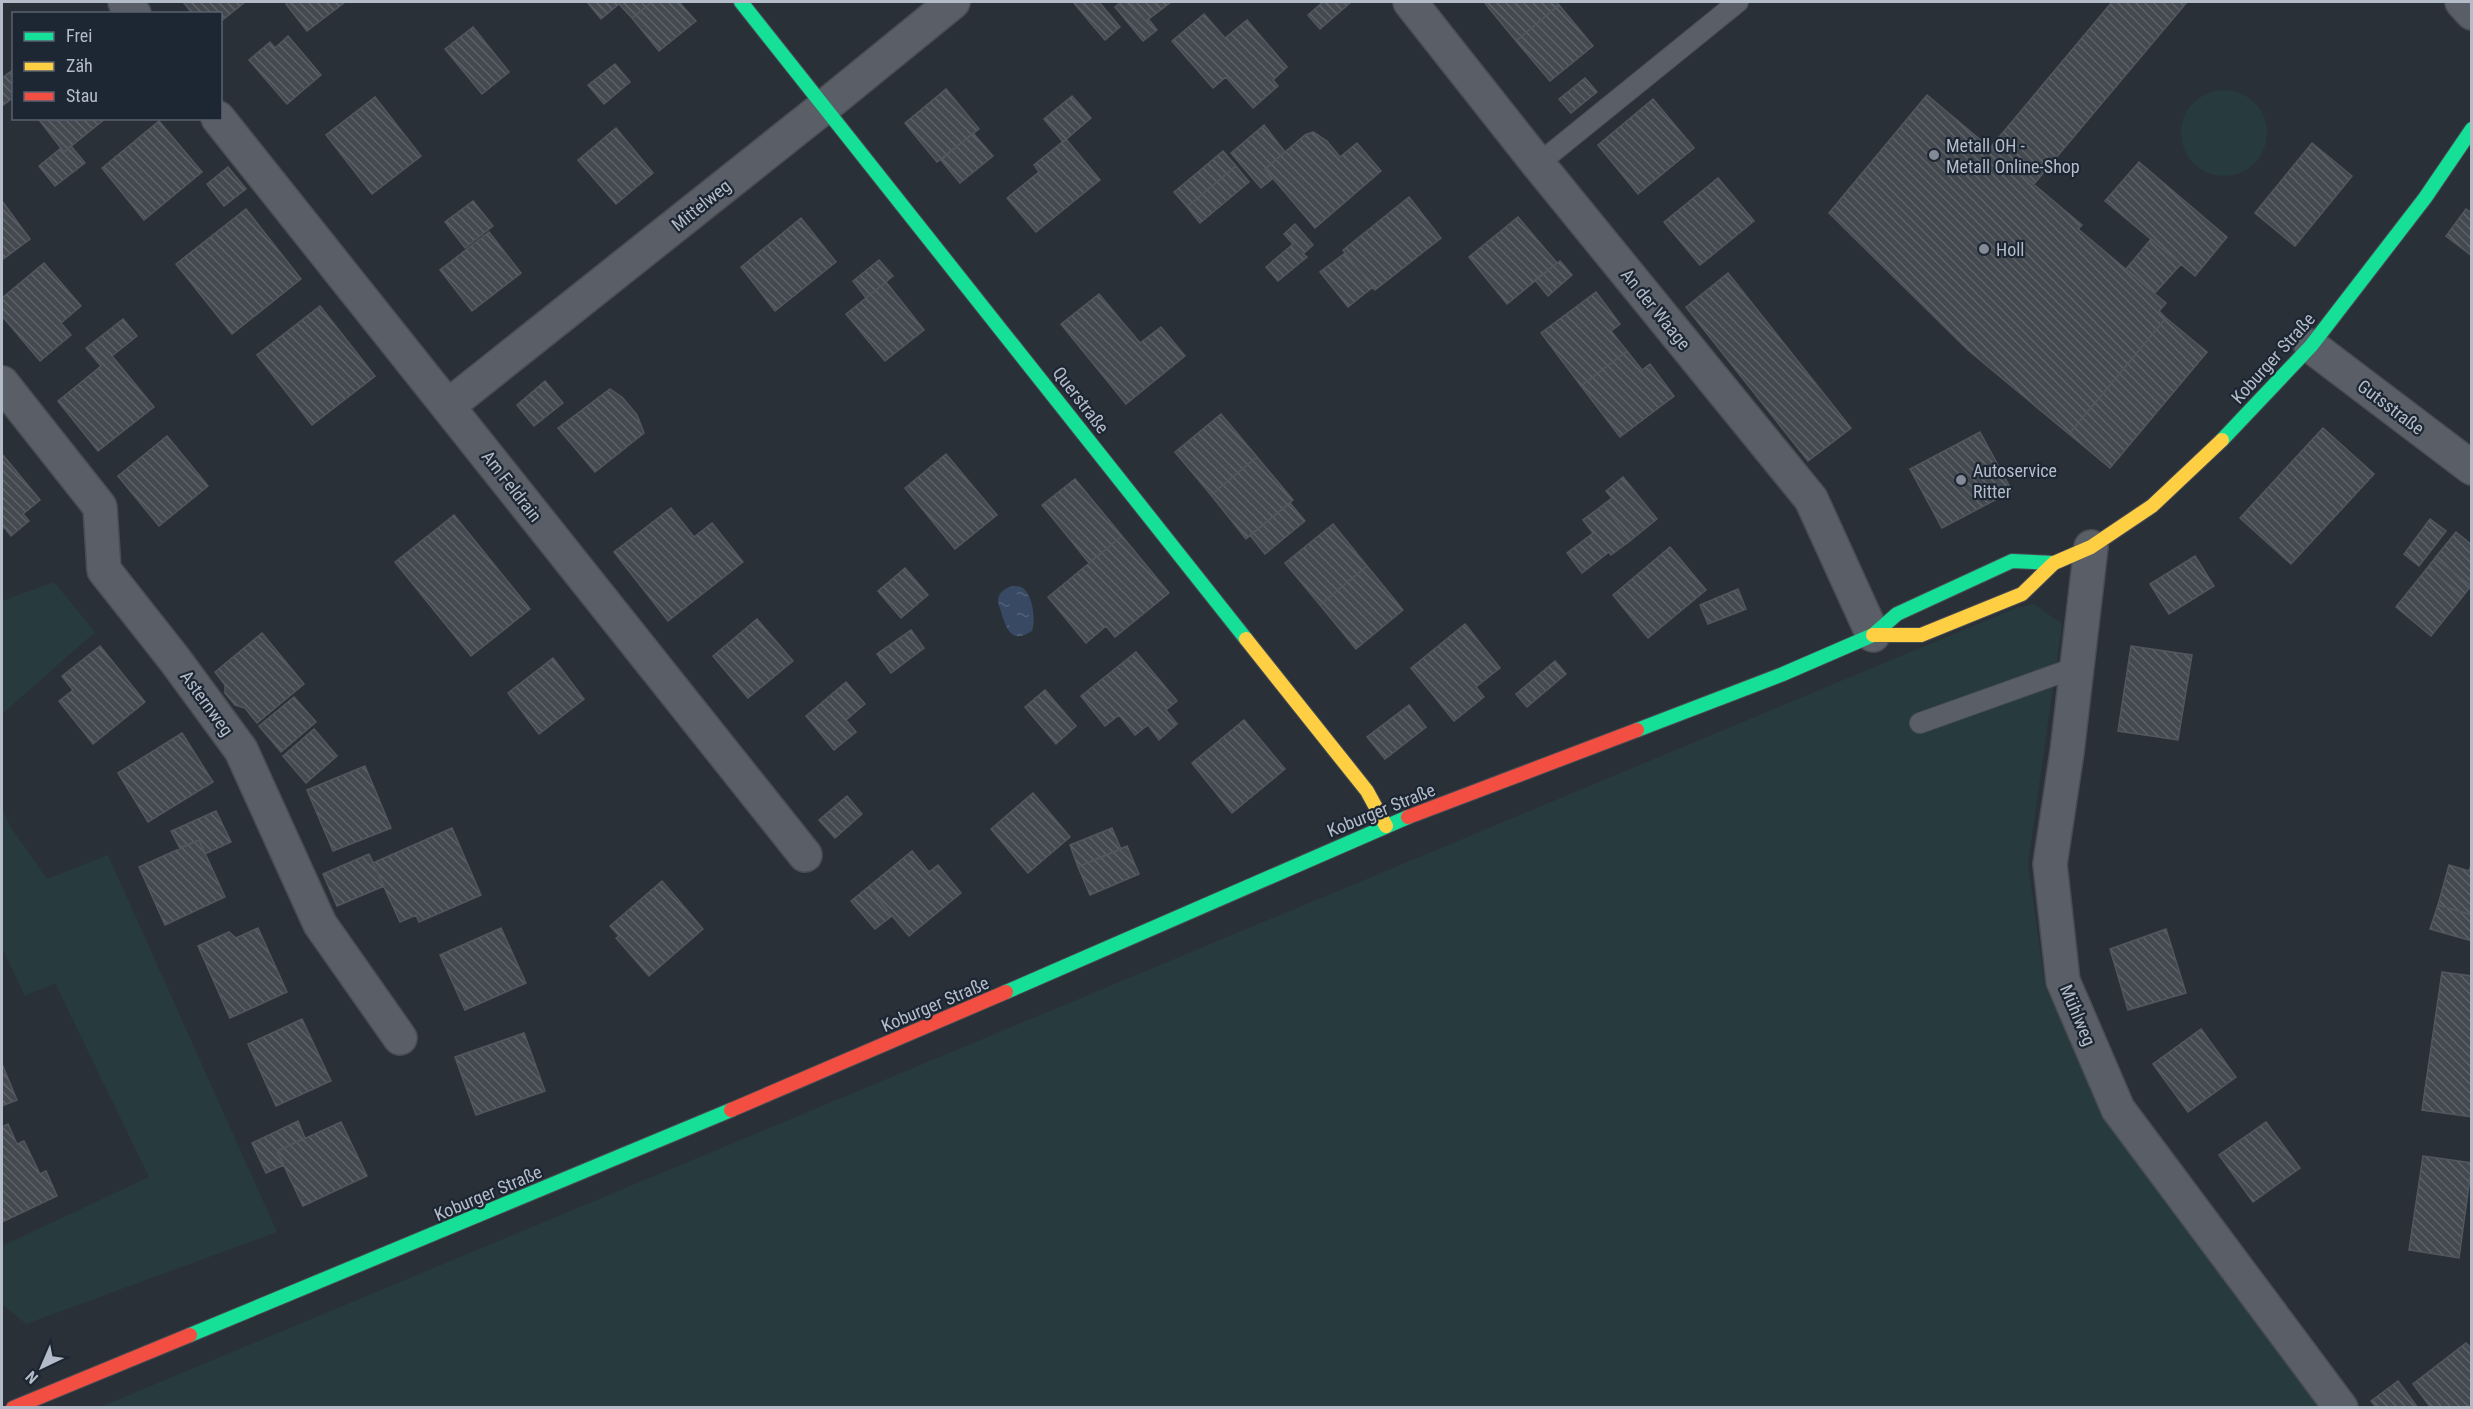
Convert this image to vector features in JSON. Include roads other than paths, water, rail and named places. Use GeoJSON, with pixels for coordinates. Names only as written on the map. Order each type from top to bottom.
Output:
{"type":"FeatureCollection","features":[{"type":"Feature","properties":{"kind":"main road","name":"Querstraße"},"geometry":{"type":"LineString","coordinates":[[741,2],[1367,790],[1386,826]]}},
{"type":"Feature","properties":{"kind":"main road","name":"Koburger Straße"},"geometry":{"type":"LineString","coordinates":[[1873,635],[1921,635],[2022,594],[2054,563],[2091,547],[2152,507],[2206,458],[2311,346],[2425,198],[2472,129]]}},
{"type":"Feature","properties":{"kind":"main road","name":"Koburger Straße"},"geometry":{"type":"LineString","coordinates":[[12,1407],[469,1221],[934,1024],[1386,826],[1783,674],[1873,635],[1897,614],[2012,561],[2054,563]]}},
{"type":"Feature","properties":{"kind":"street","name":"Mittelweg"},"geometry":{"type":"LineString","coordinates":[[448,406],[825,107],[952,2]]}},
{"type":"Feature","properties":{"kind":"street","name":"An der Waage"},"geometry":{"type":"LineString","coordinates":[[1410,2],[1538,164],[1812,499],[1873,635]]}},
{"type":"Feature","properties":{"kind":"street"},"geometry":{"type":"LineString","coordinates":[[2462,2],[2472,13]]}},
{"type":"Feature","properties":{"kind":"street","name":"Am Feldrain"},"geometry":{"type":"LineString","coordinates":[[220,120],[805,855]]}},
{"type":"Feature","properties":{"kind":"street","name":"Gutsstraße"},"geometry":{"type":"LineString","coordinates":[[2311,346],[2472,468]]}},
{"type":"Feature","properties":{"kind":"street","name":"Asternweg"},"geometry":{"type":"LineString","coordinates":[[2,383],[100,507],[104,570],[175,660],[241,750],[320,924],[400,1038]]}},
{"type":"Feature","properties":{"kind":"street","name":"Mühlweg"},"geometry":{"type":"LineString","coordinates":[[2091,547],[2050,864],[2063,981],[2118,1109],[2341,1407]]}},
{"type":"Feature","properties":{"kind":"lane"},"geometry":{"type":"LineString","coordinates":[[1538,164],[1738,2]]}},
{"type":"Feature","properties":{"kind":"lane"},"geometry":{"type":"LineString","coordinates":[[1920,723],[2077,667]]}},
{"type":"Feature","properties":{"kind":"water"},"geometry":{"type":"Polygon","coordinates":[[[1011,586],[1025,590],[1031,601],[1034,620],[1032,631],[1020,636],[1009,631],[998,602],[1001,593],[1011,586]]]}},
{"type":"Feature","properties":{"kind":"place","name":"Metall OH - Metall Online-Shop"},"geometry":{"type":"Point","coordinates":[1934,155]}},
{"type":"Feature","properties":{"kind":"place","name":"Holl"},"geometry":{"type":"Point","coordinates":[1984,249]}},
{"type":"Feature","properties":{"kind":"place","name":"Autoservice Ritter"},"geometry":{"type":"Point","coordinates":[1961,480]}}]}
